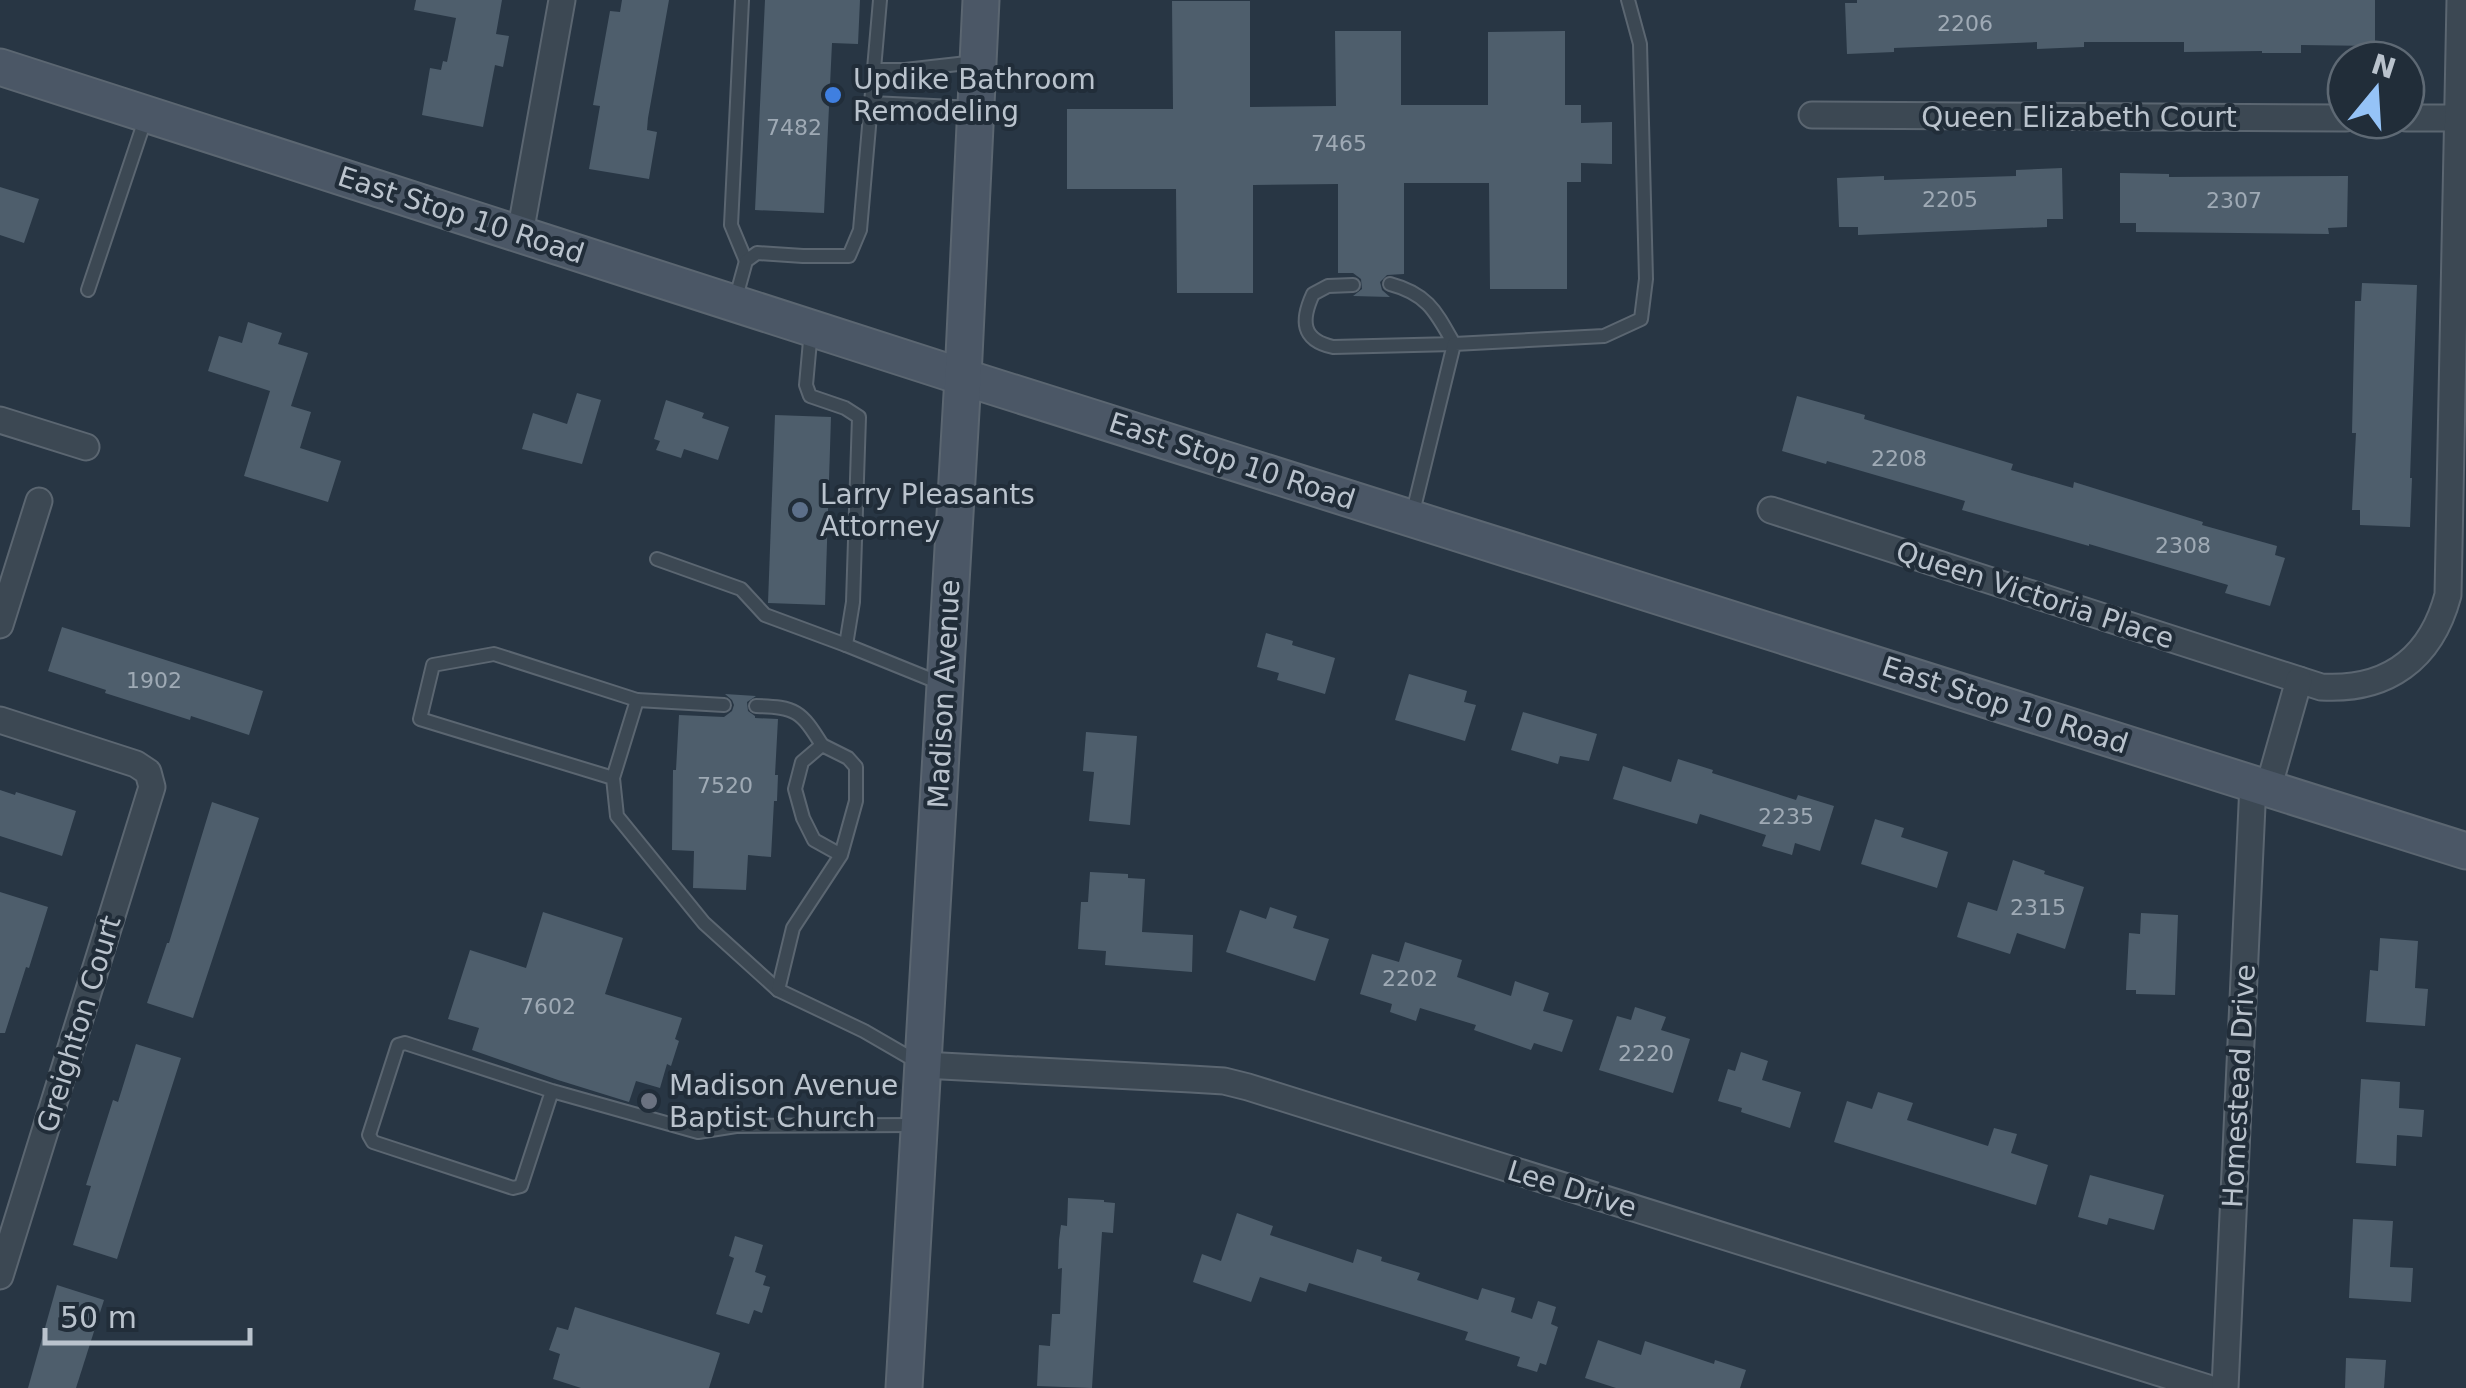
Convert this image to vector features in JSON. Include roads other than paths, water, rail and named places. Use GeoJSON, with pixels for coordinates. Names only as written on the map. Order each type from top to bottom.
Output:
{"type":"FeatureCollection","features":[{"type":"Feature","properties":{"kind":"street"},"geometry":{"type":"LineString","coordinates":[[520,234],[562,0]]}},
{"type":"Feature","properties":{"kind":"street","name":"Madison Avenue"},"geometry":{"type":"LineString","coordinates":[[904,1388],[981,0]]}},
{"type":"Feature","properties":{"kind":"street","name":"Queen Victoria Place"},"geometry":{"type":"LineString","coordinates":[[1771,510],[2321,686],[2344,688],[2376,682],[2415,658],[2430,641],[2443,613],[2449,584],[2460,0]]}},
{"type":"Feature","properties":{"kind":"street","name":"East Stop 10 Road"},"geometry":{"type":"LineString","coordinates":[[0,67],[963,377],[2466,850]]}},
{"type":"Feature","properties":{"kind":"street","name":"Queen Elizabeth Court"},"geometry":{"type":"LineString","coordinates":[[1812,116],[2326,118]]}},
{"type":"Feature","properties":{"kind":"street"},"geometry":{"type":"LineString","coordinates":[[2426,118],[2457,118]]}},
{"type":"Feature","properties":{"kind":"street"},"geometry":{"type":"LineString","coordinates":[[0,420],[86,447]]}},
{"type":"Feature","properties":{"kind":"street"},"geometry":{"type":"LineString","coordinates":[[0,624],[39,501]]}},
{"type":"Feature","properties":{"kind":"street","name":"Homestead Drive"},"geometry":{"type":"LineString","coordinates":[[2225,1388],[2261,786],[2299,680]]}},
{"type":"Feature","properties":{"kind":"street","name":"Greighton Court"},"geometry":{"type":"LineString","coordinates":[[0,720],[136,764],[148,772],[152,787],[0,1276]]}},
{"type":"Feature","properties":{"kind":"street","name":"Lee Drive"},"geometry":{"type":"LineString","coordinates":[[923,1065],[1191,1078],[1248,1087],[2208,1388]]}},
{"type":"Feature","properties":{"kind":"lane"},"geometry":{"type":"LineString","coordinates":[[742,0],[731,225],[746,261]]}},
{"type":"Feature","properties":{"kind":"lane"},"geometry":{"type":"LineString","coordinates":[[734,303],[746,261],[756,253],[848,256],[860,230],[880,0]]}},
{"type":"Feature","properties":{"kind":"lane"},"geometry":{"type":"LineString","coordinates":[[1353,284],[1328,286],[1313,294],[1305,319],[1307,332],[1319,344],[1454,344],[1604,336],[1641,319],[1646,279],[1640,44],[1628,0]]}},
{"type":"Feature","properties":{"kind":"lane"},"geometry":{"type":"LineString","coordinates":[[874,70],[978,61]]}},
{"type":"Feature","properties":{"kind":"lane"},"geometry":{"type":"LineString","coordinates":[[872,103],[976,108]]}},
{"type":"Feature","properties":{"kind":"lane"},"geometry":{"type":"LineString","coordinates":[[88,290],[146,114]]}},
{"type":"Feature","properties":{"kind":"lane"},"geometry":{"type":"LineString","coordinates":[[1390,284],[1410,289],[1433,306],[1454,344],[1412,518]]}},
{"type":"Feature","properties":{"kind":"lane"},"geometry":{"type":"LineString","coordinates":[[811,328],[806,385],[810,396],[859,417],[852,602],[846,645]]}},
{"type":"Feature","properties":{"kind":"lane"},"geometry":{"type":"LineString","coordinates":[[657,559],[741,589],[765,615],[945,685]]}},
{"type":"Feature","properties":{"kind":"lane"},"geometry":{"type":"LineString","coordinates":[[613,778],[420,718],[433,664],[494,654],[637,700],[724,705]]}},
{"type":"Feature","properties":{"kind":"lane"},"geometry":{"type":"LineString","coordinates":[[637,700],[613,778],[617,816],[704,924],[778,990],[864,1030],[923,1065]]}},
{"type":"Feature","properties":{"kind":"lane"},"geometry":{"type":"LineString","coordinates":[[756,706],[785,707],[797,712],[822,745],[848,758],[856,767],[856,801],[841,855],[793,928],[778,990]]}},
{"type":"Feature","properties":{"kind":"lane"},"geometry":{"type":"LineString","coordinates":[[822,745],[802,762],[795,790],[814,840],[841,855]]}},
{"type":"Feature","properties":{"kind":"lane"},"geometry":{"type":"LineString","coordinates":[[552,1091],[521,1186],[513,1188],[372,1142],[369,1135],[398,1045],[405,1043],[552,1091],[698,1132],[736,1126],[919,1125]]}},
{"type":"Feature","properties":{"kind":"place","name":"Updike Bathroom Remodeling"},"geometry":{"type":"Point","coordinates":[833,95]}},
{"type":"Feature","properties":{"kind":"place","name":"Larry Pleasants Attorney"},"geometry":{"type":"Point","coordinates":[800,510]}},
{"type":"Feature","properties":{"kind":"place","name":"Madison Avenue Baptist Church"},"geometry":{"type":"Point","coordinates":[649,1101]}}]}
